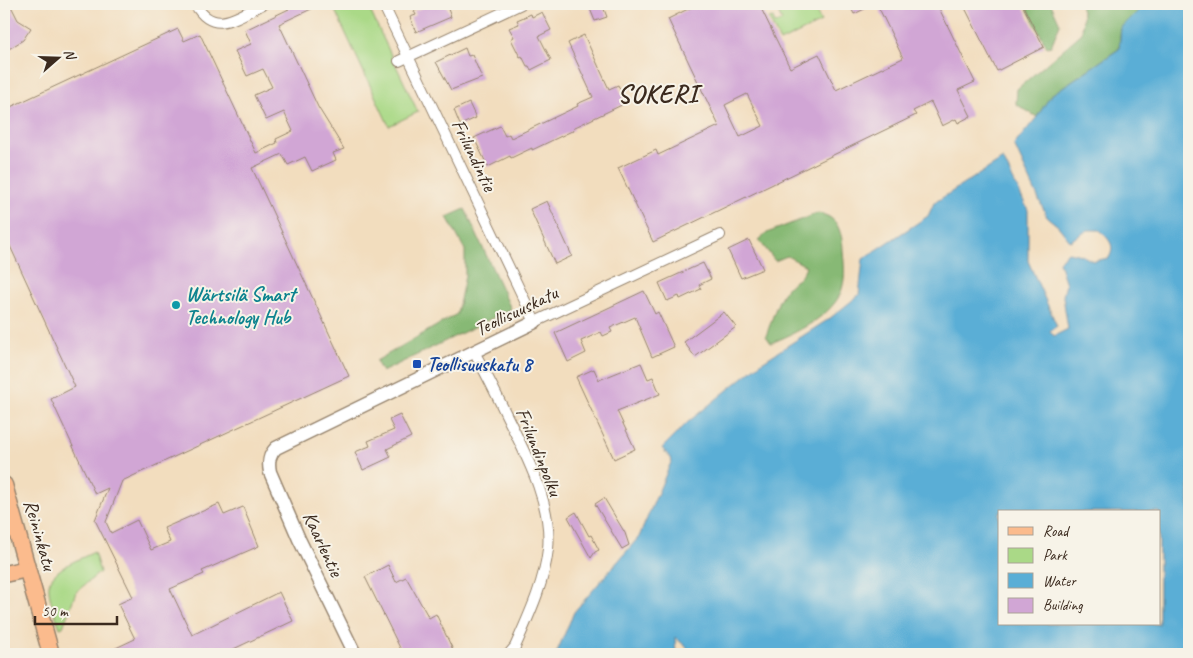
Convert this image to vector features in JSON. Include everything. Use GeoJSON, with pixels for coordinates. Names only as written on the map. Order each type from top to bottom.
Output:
{"type":"FeatureCollection","features":[{"type":"Feature","properties":{"kind":"main road","name":"Reininkatu"},"geometry":{"type":"LineString","coordinates":[[4,485],[50,654]]}},
{"type":"Feature","properties":{"kind":"main road"},"geometry":{"type":"LineString","coordinates":[[4,574],[27,568]]}},
{"type":"Feature","properties":{"kind":"street"},"geometry":{"type":"LineString","coordinates":[[195,4],[210,21],[218,23],[227,21],[263,4]]}},
{"type":"Feature","properties":{"kind":"street","name":"Frilundintie"},"geometry":{"type":"LineString","coordinates":[[383,4],[403,59],[535,322]]}},
{"type":"Feature","properties":{"kind":"street"},"geometry":{"type":"LineString","coordinates":[[403,59],[521,4]]}},
{"type":"Feature","properties":{"kind":"street","name":"Teollisuuskatu"},"geometry":{"type":"LineString","coordinates":[[276,448],[535,322],[720,235]]}},
{"type":"Feature","properties":{"kind":"street","name":"Frilundinpolku"},"geometry":{"type":"LineString","coordinates":[[474,352],[531,467],[540,492],[547,523],[548,549],[539,590],[516,647],[509,654]]}},
{"type":"Feature","properties":{"kind":"street","name":"Kaarlentie"},"geometry":{"type":"LineString","coordinates":[[276,448],[271,453],[268,465],[270,472],[299,539],[355,654]]}},
{"type":"Feature","properties":{"kind":"green space"},"geometry":{"type":"Polygon","coordinates":[[[332,4],[367,4],[418,112],[389,126],[332,4]]]}},
{"type":"Feature","properties":{"kind":"green space"},"geometry":{"type":"Polygon","coordinates":[[[781,4],[813,4],[821,22],[780,42],[769,19],[773,18],[775,24],[782,21],[776,7],[781,4]]]}},
{"type":"Feature","properties":{"kind":"green space"},"geometry":{"type":"Polygon","coordinates":[[[1025,4],[1051,4],[1060,24],[1051,46],[1047,47],[1025,4]]]}},
{"type":"Feature","properties":{"kind":"green space"},"geometry":{"type":"Polygon","coordinates":[[[1080,4],[1143,4],[1144,6],[1121,27],[1119,49],[1051,95],[1037,117],[1016,104],[1017,89],[1082,33],[1083,15],[1080,4]]]}},
{"type":"Feature","properties":{"kind":"green space"},"geometry":{"type":"Polygon","coordinates":[[[465,209],[511,309],[382,372],[376,361],[457,314],[465,276],[465,250],[447,217],[465,209]]]}},
{"type":"Feature","properties":{"kind":"green space"},"geometry":{"type":"Polygon","coordinates":[[[818,213],[832,219],[840,233],[843,246],[844,270],[842,289],[838,298],[823,315],[802,329],[771,343],[766,336],[774,312],[786,289],[801,276],[806,266],[787,256],[775,261],[759,240],[767,233],[818,213]]]}},
{"type":"Feature","properties":{"kind":"green space"},"geometry":{"type":"Polygon","coordinates":[[[94,552],[100,572],[76,592],[63,627],[60,628],[53,609],[49,583],[58,571],[65,566],[94,552]]]}},
{"type":"Feature","properties":{"kind":"water"},"geometry":{"type":"Polygon","coordinates":[[[1143,4],[1189,4],[1189,654],[694,654],[675,637],[676,654],[556,654],[574,612],[639,537],[672,460],[662,448],[688,422],[762,362],[829,319],[859,295],[863,259],[928,216],[934,203],[1003,159],[1028,210],[1028,261],[1057,326],[1050,331],[1054,336],[1068,329],[1063,296],[1066,284],[1059,262],[1068,252],[1081,255],[1093,261],[1109,258],[1112,246],[1100,230],[1088,230],[1070,241],[1058,226],[1047,217],[1014,145],[1037,117],[1051,95],[1119,49],[1121,27],[1144,6],[1143,4]]]}},
{"type":"Feature","properties":{"kind":"building"},"geometry":{"type":"Polygon","coordinates":[[[4,4],[10,4],[18,20],[31,28],[23,40],[4,52],[4,4]]]}},
{"type":"Feature","properties":{"kind":"building","name":"Wärtsilä Smart Technology Hub"},"geometry":{"type":"Polygon","coordinates":[[[286,4],[322,4],[279,24],[318,107],[344,149],[333,153],[336,160],[312,171],[305,157],[288,165],[282,154],[252,168],[349,376],[122,481],[106,522],[111,533],[137,520],[151,550],[170,542],[164,528],[219,504],[224,515],[243,507],[259,546],[202,571],[204,574],[170,589],[192,635],[279,592],[293,621],[223,654],[103,654],[135,639],[118,604],[133,597],[95,520],[108,488],[95,494],[51,399],[75,387],[4,233],[4,110],[178,29],[184,41],[200,34],[256,153],[277,143],[276,139],[293,131],[284,112],[266,120],[254,95],[272,87],[263,69],[247,76],[235,51],[251,44],[245,30],[289,9],[286,4]]]}},
{"type":"Feature","properties":{"kind":"building"},"geometry":{"type":"Polygon","coordinates":[[[431,4],[446,4],[451,17],[416,32],[410,17],[416,15],[414,11],[431,4]]]}},
{"type":"Feature","properties":{"kind":"building"},"geometry":{"type":"Polygon","coordinates":[[[588,4],[602,4],[607,17],[595,21],[588,4]]]}},
{"type":"Feature","properties":{"kind":"building"},"geometry":{"type":"Polygon","coordinates":[[[698,4],[759,4],[790,68],[819,54],[836,90],[903,58],[877,4],[937,4],[975,82],[958,90],[971,116],[958,123],[956,119],[942,126],[931,102],[913,111],[916,115],[653,242],[618,168],[656,150],[658,155],[719,126],[668,19],[698,4]],[[747,94],[725,105],[740,137],[763,126],[747,94]]]}},
{"type":"Feature","properties":{"kind":"building"},"geometry":{"type":"Polygon","coordinates":[[[849,4],[875,4],[854,14],[849,4]]]}},
{"type":"Feature","properties":{"kind":"building"},"geometry":{"type":"Polygon","coordinates":[[[963,4],[1022,4],[1044,47],[997,71],[963,4]]]}},
{"type":"Feature","properties":{"kind":"building"},"geometry":{"type":"Polygon","coordinates":[[[542,12],[551,30],[539,36],[551,60],[531,70],[522,56],[520,57],[511,39],[514,37],[509,28],[519,24],[517,20],[531,14],[532,17],[542,12]]]}},
{"type":"Feature","properties":{"kind":"building"},"geometry":{"type":"Polygon","coordinates":[[[584,35],[609,89],[618,85],[626,103],[532,150],[532,148],[511,158],[510,156],[488,167],[474,138],[500,126],[505,136],[509,134],[511,138],[593,97],[568,43],[584,35]]]}},
{"type":"Feature","properties":{"kind":"building"},"geometry":{"type":"Polygon","coordinates":[[[465,48],[468,56],[472,55],[482,78],[451,90],[436,62],[465,48]]]}},
{"type":"Feature","properties":{"kind":"building"},"geometry":{"type":"Polygon","coordinates":[[[469,103],[476,118],[460,125],[454,110],[469,103]]]}},
{"type":"Feature","properties":{"kind":"building"},"geometry":{"type":"Polygon","coordinates":[[[547,201],[572,256],[555,264],[530,209],[547,201]]]}},
{"type":"Feature","properties":{"kind":"building"},"geometry":{"type":"Polygon","coordinates":[[[749,240],[763,269],[741,278],[728,250],[749,240]]]}},
{"type":"Feature","properties":{"kind":"building"},"geometry":{"type":"Polygon","coordinates":[[[703,263],[711,279],[699,285],[701,289],[680,299],[679,296],[667,301],[659,283],[703,263]]]}},
{"type":"Feature","properties":{"kind":"building"},"geometry":{"type":"Polygon","coordinates":[[[644,291],[655,314],[658,312],[674,347],[652,357],[635,317],[610,328],[612,332],[603,336],[601,332],[581,341],[586,353],[568,362],[555,333],[644,291]]]}},
{"type":"Feature","properties":{"kind":"building"},"geometry":{"type":"Polygon","coordinates":[[[724,312],[736,327],[695,357],[684,342],[724,312]]]}},
{"type":"Feature","properties":{"kind":"building"},"geometry":{"type":"Polygon","coordinates":[[[641,363],[648,379],[653,377],[660,394],[617,411],[635,449],[614,459],[576,377],[594,369],[599,380],[641,363]]]}},
{"type":"Feature","properties":{"kind":"building"},"geometry":{"type":"Polygon","coordinates":[[[400,415],[411,437],[387,449],[391,457],[363,470],[355,452],[370,446],[368,441],[394,430],[389,420],[400,415]]]}},
{"type":"Feature","properties":{"kind":"building"},"geometry":{"type":"Polygon","coordinates":[[[604,498],[625,533],[629,545],[622,549],[595,504],[604,498]]]}},
{"type":"Feature","properties":{"kind":"building"},"geometry":{"type":"Polygon","coordinates":[[[576,512],[599,550],[591,558],[568,517],[576,512]]]}},
{"type":"Feature","properties":{"kind":"building"},"geometry":{"type":"Polygon","coordinates":[[[388,565],[396,582],[406,577],[429,618],[436,614],[453,650],[444,654],[403,654],[365,577],[388,565]]]}},
{"type":"Feature","properties":{"kind":"place","name":"Wärtsilä Smart Technology Hub"},"geometry":{"type":"Point","coordinates":[176,305]}},
{"type":"Feature","properties":{"kind":"place","name":"Teollisuuskatu 8"},"geometry":{"type":"Point","coordinates":[417,364]}},
{"type":"Feature","properties":{"kind":"district","name":"SOKERI"},"geometry":{"type":"Point","coordinates":[658,94]}}]}
